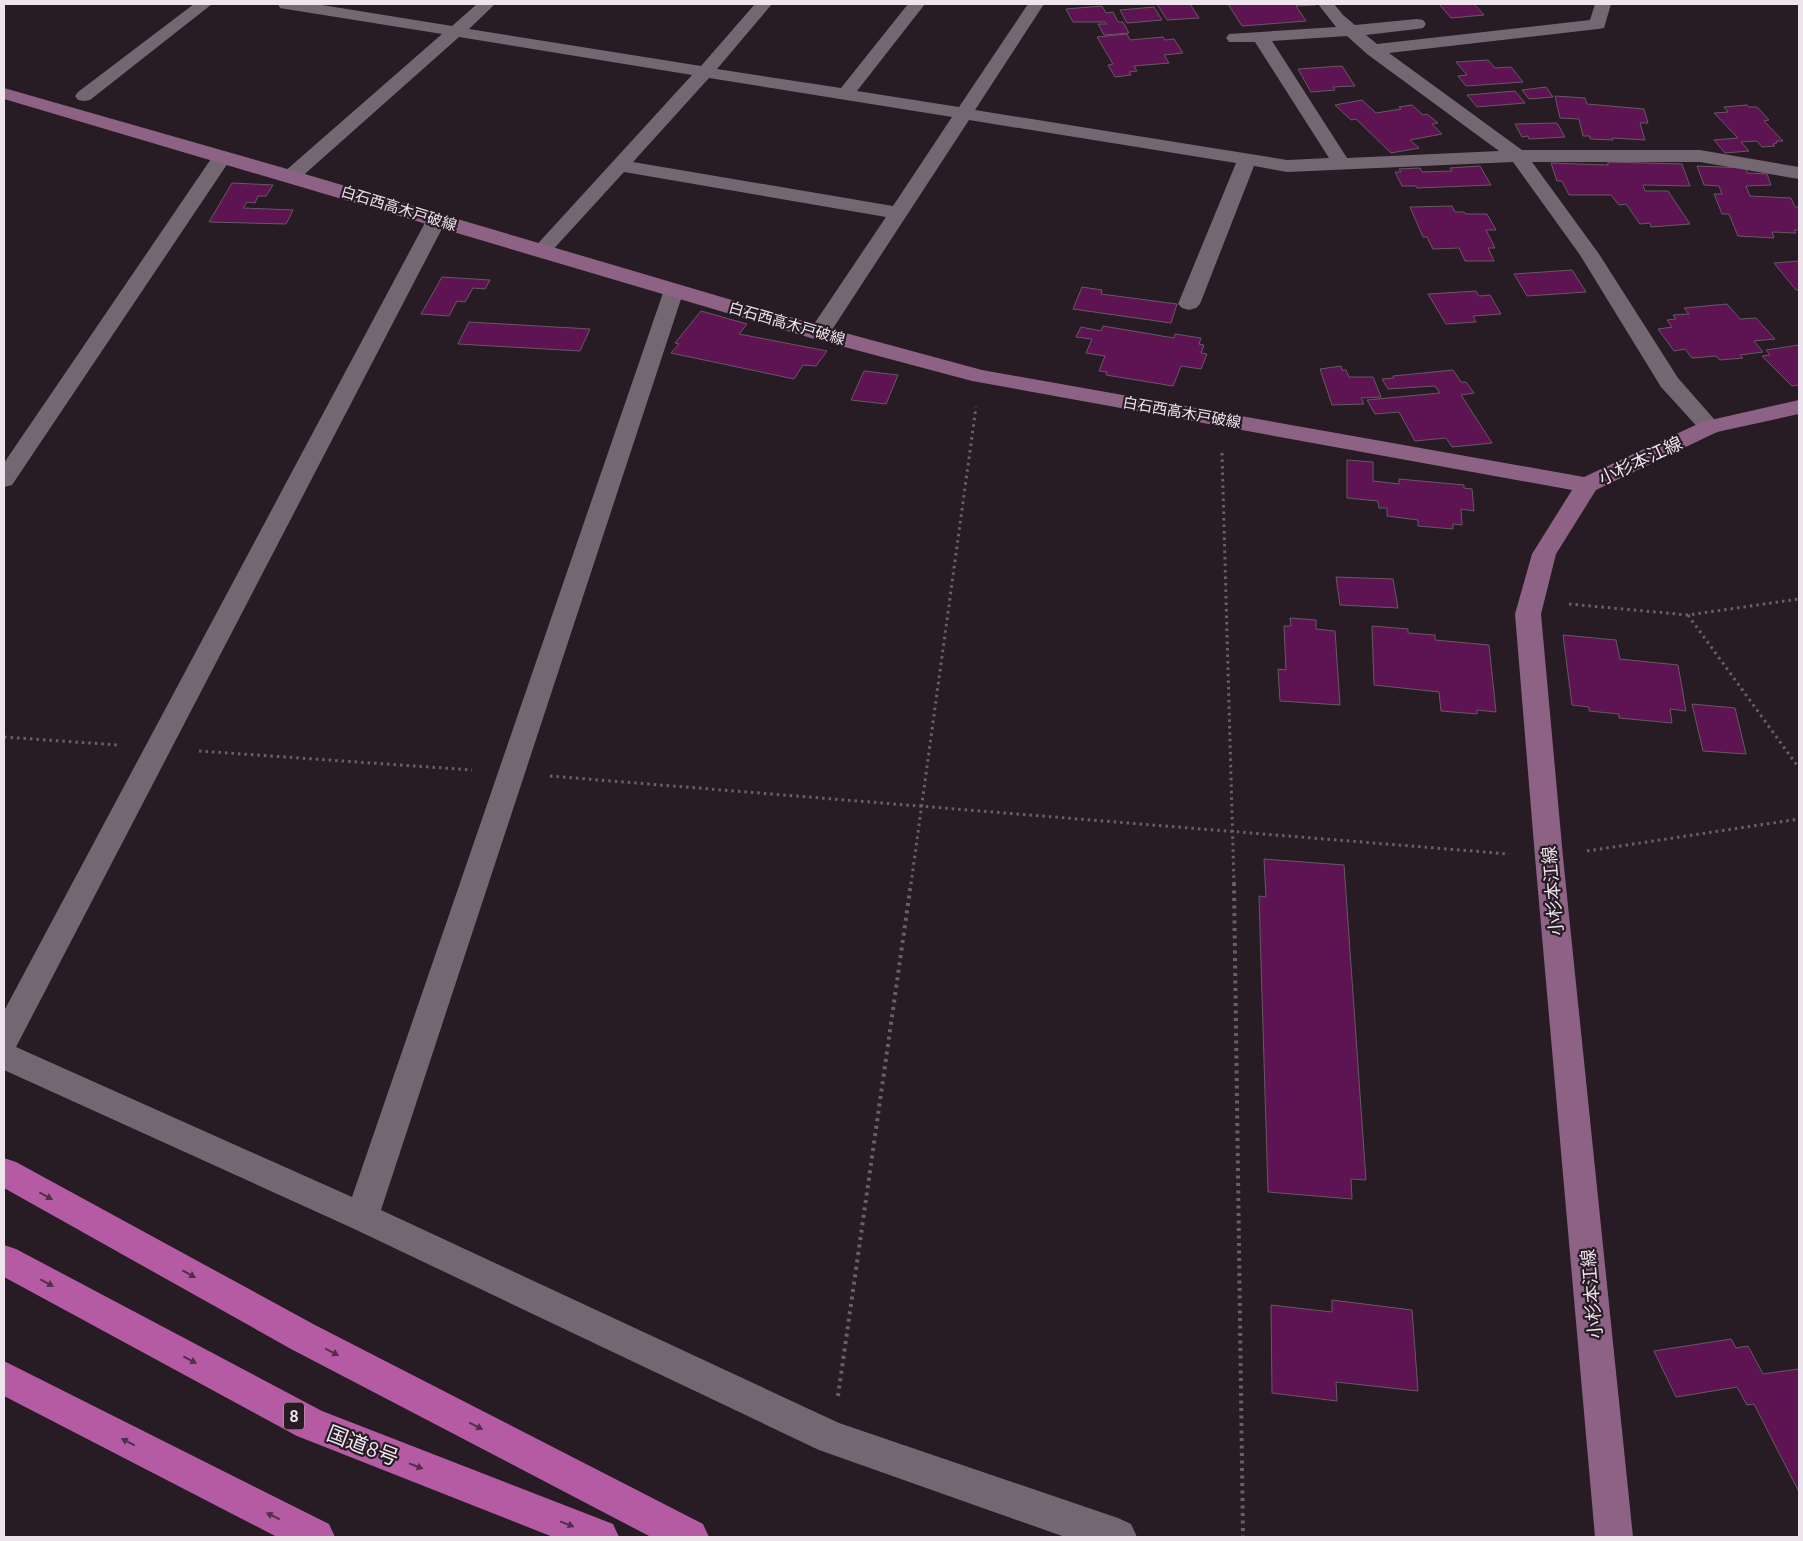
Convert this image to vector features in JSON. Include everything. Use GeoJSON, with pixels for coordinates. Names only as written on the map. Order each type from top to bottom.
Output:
{"type":"FeatureCollection","features":[{"type":"Feature","properties":{"kind":"highway"},"geometry":{"type":"LineString","coordinates":[[4,1172],[303,1337],[690,1537]]}},
{"type":"Feature","properties":{"kind":"highway","name":"国道8号"},"geometry":{"type":"LineString","coordinates":[[4,1260],[310,1424],[600,1537]]}},
{"type":"Feature","properties":{"kind":"highway"},"geometry":{"type":"LineString","coordinates":[[4,1378],[316,1537]]}},
{"type":"Feature","properties":{"kind":"main road","name":"白石西高木戸破線"},"geometry":{"type":"LineString","coordinates":[[4,93],[819,333],[980,376],[1587,485]]}},
{"type":"Feature","properties":{"kind":"main road","name":"小杉本江線"},"geometry":{"type":"LineString","coordinates":[[1614,1537],[1549,857],[1528,614],[1544,554],[1587,485],[1710,427],[1799,407]]}},
{"type":"Feature","properties":{"kind":"street"},"geometry":{"type":"LineString","coordinates":[[84,96],[204,4]]}},
{"type":"Feature","properties":{"kind":"street"},"geometry":{"type":"LineString","coordinates":[[286,4],[1287,166],[1518,156],[1700,156],[1799,173]]}},
{"type":"Feature","properties":{"kind":"street"},"geometry":{"type":"LineString","coordinates":[[291,176],[487,4]]}},
{"type":"Feature","properties":{"kind":"street"},"geometry":{"type":"LineString","coordinates":[[542,250],[705,72],[764,4]]}},
{"type":"Feature","properties":{"kind":"street"},"geometry":{"type":"LineString","coordinates":[[845,95],[917,4]]}},
{"type":"Feature","properties":{"kind":"street"},"geometry":{"type":"LineString","coordinates":[[819,333],[1036,4]]}},
{"type":"Feature","properties":{"kind":"street"},"geometry":{"type":"LineString","coordinates":[[1326,4],[1337,19],[1373,50],[1518,156],[1590,254],[1669,382],[1710,427]]}},
{"type":"Feature","properties":{"kind":"street"},"geometry":{"type":"LineString","coordinates":[[1373,50],[1598,24],[1603,4]]}},
{"type":"Feature","properties":{"kind":"street"},"geometry":{"type":"LineString","coordinates":[[1235,38],[1351,31],[1417,24]]}},
{"type":"Feature","properties":{"kind":"street"},"geometry":{"type":"LineString","coordinates":[[1261,36],[1342,163]]}},
{"type":"Feature","properties":{"kind":"street"},"geometry":{"type":"LineString","coordinates":[[4,480],[222,158]]}},
{"type":"Feature","properties":{"kind":"street"},"geometry":{"type":"LineString","coordinates":[[1189,304],[1247,160]]}},
{"type":"Feature","properties":{"kind":"street"},"geometry":{"type":"LineString","coordinates":[[620,165],[898,213]]}},
{"type":"Feature","properties":{"kind":"street"},"geometry":{"type":"LineString","coordinates":[[4,1040],[437,219]]}},
{"type":"Feature","properties":{"kind":"street"},"geometry":{"type":"LineString","coordinates":[[362,1217],[674,290]]}},
{"type":"Feature","properties":{"kind":"street"},"geometry":{"type":"LineString","coordinates":[[4,1056],[362,1217],[832,1438],[1118,1537]]}},
{"type":"Feature","properties":{"kind":"path"},"geometry":{"type":"LineString","coordinates":[[832,1438],[922,806],[980,376]]}},
{"type":"Feature","properties":{"kind":"path"},"geometry":{"type":"LineString","coordinates":[[1221,419],[1233,832],[1243,1537]]}},
{"type":"Feature","properties":{"kind":"path"},"geometry":{"type":"LineString","coordinates":[[1531,600],[1688,615],[1799,599]]}},
{"type":"Feature","properties":{"kind":"path"},"geometry":{"type":"LineString","coordinates":[[1688,615],[1799,768]]}},
{"type":"Feature","properties":{"kind":"path"},"geometry":{"type":"LineString","coordinates":[[4,737],[511,773],[1549,857],[1799,819]]}},
{"type":"Feature","properties":{"kind":"building"},"geometry":{"type":"Polygon","coordinates":[[[1157,4],[1190,4],[1199,18],[1167,20],[1157,4]]]}},
{"type":"Feature","properties":{"kind":"building"},"geometry":{"type":"Polygon","coordinates":[[[1228,4],[1316,5],[1296,6],[1306,21],[1242,26],[1228,4]]]}},
{"type":"Feature","properties":{"kind":"building"},"geometry":{"type":"Polygon","coordinates":[[[1439,4],[1474,4],[1484,15],[1451,18],[1439,4]]]}},
{"type":"Feature","properties":{"kind":"building"},"geometry":{"type":"Polygon","coordinates":[[[1102,6],[1106,13],[1113,12],[1118,22],[1123,22],[1129,33],[1104,35],[1098,24],[1107,24],[1105,22],[1073,22],[1066,9],[1102,6]]]}},
{"type":"Feature","properties":{"kind":"building"},"geometry":{"type":"Polygon","coordinates":[[[1154,7],[1162,20],[1127,23],[1120,10],[1154,7]]]}},
{"type":"Feature","properties":{"kind":"building"},"geometry":{"type":"Polygon","coordinates":[[[1127,34],[1130,40],[1163,37],[1165,40],[1174,39],[1183,53],[1164,55],[1169,63],[1134,66],[1137,71],[1129,72],[1131,75],[1115,77],[1108,65],[1113,64],[1097,37],[1127,34]]]}},
{"type":"Feature","properties":{"kind":"building"},"geometry":{"type":"Polygon","coordinates":[[[1488,60],[1495,68],[1511,67],[1523,82],[1466,86],[1458,76],[1467,75],[1456,62],[1488,60]]]}},
{"type":"Feature","properties":{"kind":"building"},"geometry":{"type":"Polygon","coordinates":[[[1342,66],[1355,86],[1333,87],[1335,90],[1311,92],[1298,69],[1342,66]]]}},
{"type":"Feature","properties":{"kind":"building"},"geometry":{"type":"Polygon","coordinates":[[[1546,87],[1553,97],[1529,99],[1522,90],[1546,87]]]}},
{"type":"Feature","properties":{"kind":"building"},"geometry":{"type":"Polygon","coordinates":[[[1515,91],[1525,103],[1477,107],[1467,95],[1515,91]]]}},
{"type":"Feature","properties":{"kind":"building"},"geometry":{"type":"Polygon","coordinates":[[[1555,96],[1585,98],[1587,104],[1644,109],[1648,123],[1640,123],[1645,140],[1590,139],[1590,136],[1583,136],[1579,119],[1560,118],[1555,96]]]}},
{"type":"Feature","properties":{"kind":"building"},"geometry":{"type":"Polygon","coordinates":[[[1362,100],[1376,113],[1401,109],[1399,107],[1412,105],[1423,115],[1427,114],[1438,123],[1432,124],[1442,134],[1410,140],[1419,148],[1391,153],[1356,119],[1351,120],[1335,105],[1362,100]]]}},
{"type":"Feature","properties":{"kind":"building"},"geometry":{"type":"Polygon","coordinates":[[[1747,105],[1749,107],[1757,107],[1769,120],[1764,121],[1783,141],[1776,141],[1777,143],[1773,144],[1775,146],[1762,147],[1757,141],[1741,142],[1749,151],[1725,153],[1714,140],[1738,138],[1714,113],[1728,112],[1724,107],[1747,105]]]}},
{"type":"Feature","properties":{"kind":"building"},"geometry":{"type":"Polygon","coordinates":[[[1557,123],[1565,137],[1529,139],[1528,136],[1522,137],[1515,124],[1557,123]]]}},
{"type":"Feature","properties":{"kind":"building"},"geometry":{"type":"Polygon","coordinates":[[[1608,162],[1682,164],[1690,186],[1643,185],[1645,191],[1668,191],[1690,224],[1651,227],[1650,223],[1640,224],[1626,204],[1619,205],[1611,195],[1569,195],[1562,181],[1557,181],[1551,163],[1608,165],[1608,162]]]}},
{"type":"Feature","properties":{"kind":"building"},"geometry":{"type":"Polygon","coordinates":[[[1480,166],[1491,185],[1417,188],[1416,186],[1402,186],[1395,172],[1401,172],[1399,169],[1420,168],[1422,172],[1452,171],[1450,168],[1480,166]]]}},
{"type":"Feature","properties":{"kind":"building"},"geometry":{"type":"Polygon","coordinates":[[[1697,166],[1746,168],[1747,173],[1767,174],[1771,185],[1746,186],[1750,196],[1791,198],[1795,207],[1799,207],[1799,230],[1794,230],[1796,233],[1772,232],[1774,238],[1738,236],[1729,214],[1722,214],[1714,194],[1722,194],[1719,186],[1704,185],[1697,166]]]}},
{"type":"Feature","properties":{"kind":"building"},"geometry":{"type":"Polygon","coordinates":[[[232,183],[273,185],[266,196],[258,196],[255,203],[247,202],[243,208],[293,210],[286,224],[209,222],[232,183]]]}},
{"type":"Feature","properties":{"kind":"building"},"geometry":{"type":"Polygon","coordinates":[[[1452,206],[1455,212],[1487,214],[1496,230],[1486,230],[1495,248],[1488,248],[1494,261],[1465,261],[1459,248],[1433,249],[1427,237],[1423,237],[1410,207],[1452,206]]]}},
{"type":"Feature","properties":{"kind":"building"},"geometry":{"type":"Polygon","coordinates":[[[1799,261],[1799,290],[1796,290],[1774,263],[1799,261]]]}},
{"type":"Feature","properties":{"kind":"building"},"geometry":{"type":"Polygon","coordinates":[[[1572,270],[1586,292],[1527,296],[1514,274],[1572,270]]]}},
{"type":"Feature","properties":{"kind":"building"},"geometry":{"type":"Polygon","coordinates":[[[442,277],[490,280],[485,289],[473,288],[465,302],[457,301],[449,316],[421,314],[442,277]]]}},
{"type":"Feature","properties":{"kind":"building"},"geometry":{"type":"Polygon","coordinates":[[[1082,287],[1102,290],[1101,294],[1177,304],[1171,323],[1073,309],[1082,287]]]}},
{"type":"Feature","properties":{"kind":"building"},"geometry":{"type":"Polygon","coordinates":[[[1476,291],[1479,296],[1490,295],[1501,314],[1473,316],[1476,322],[1446,324],[1428,294],[1476,291]]]}},
{"type":"Feature","properties":{"kind":"building"},"geometry":{"type":"Polygon","coordinates":[[[1727,304],[1740,319],[1756,318],[1775,339],[1754,341],[1763,352],[1740,355],[1743,358],[1720,360],[1716,356],[1692,358],[1685,349],[1674,351],[1658,329],[1672,327],[1667,320],[1676,319],[1673,315],[1689,314],[1684,308],[1727,304]]]}},
{"type":"Feature","properties":{"kind":"building"},"geometry":{"type":"Polygon","coordinates":[[[701,311],[747,324],[739,334],[827,351],[816,366],[803,365],[794,379],[671,353],[679,344],[675,343],[701,311]]]}},
{"type":"Feature","properties":{"kind":"building"},"geometry":{"type":"Polygon","coordinates":[[[469,322],[590,329],[580,351],[458,344],[469,322]]]}},
{"type":"Feature","properties":{"kind":"building"},"geometry":{"type":"Polygon","coordinates":[[[1103,326],[1174,338],[1175,334],[1201,338],[1199,344],[1204,345],[1201,353],[1207,354],[1201,369],[1181,366],[1173,386],[1106,375],[1107,372],[1099,371],[1105,356],[1086,353],[1092,339],[1076,337],[1081,327],[1101,331],[1103,326]]]}},
{"type":"Feature","properties":{"kind":"building"},"geometry":{"type":"Polygon","coordinates":[[[1799,345],[1799,385],[1792,386],[1762,356],[1770,355],[1766,350],[1799,345]]]}},
{"type":"Feature","properties":{"kind":"building"},"geometry":{"type":"Polygon","coordinates":[[[1341,366],[1342,370],[1346,370],[1349,377],[1373,377],[1381,397],[1361,398],[1364,404],[1332,405],[1320,369],[1341,366]]]}},
{"type":"Feature","properties":{"kind":"building"},"geometry":{"type":"Polygon","coordinates":[[[1453,370],[1461,382],[1466,382],[1474,393],[1461,395],[1492,443],[1452,447],[1446,438],[1415,441],[1399,412],[1375,414],[1367,400],[1440,393],[1435,386],[1388,389],[1382,379],[1394,378],[1393,376],[1453,370]]]}},
{"type":"Feature","properties":{"kind":"building"},"geometry":{"type":"Polygon","coordinates":[[[864,371],[898,375],[886,404],[851,400],[864,371]]]}},
{"type":"Feature","properties":{"kind":"building"},"geometry":{"type":"Polygon","coordinates":[[[1347,460],[1373,462],[1373,481],[1399,484],[1399,479],[1464,485],[1464,488],[1472,489],[1474,511],[1461,509],[1462,525],[1453,524],[1453,529],[1418,526],[1418,520],[1387,516],[1387,508],[1379,508],[1378,501],[1347,498],[1347,460]]]}},
{"type":"Feature","properties":{"kind":"building"},"geometry":{"type":"Polygon","coordinates":[[[1336,577],[1393,579],[1398,608],[1340,605],[1336,577]]]}},
{"type":"Feature","properties":{"kind":"building"},"geometry":{"type":"Polygon","coordinates":[[[1290,618],[1316,620],[1316,629],[1335,631],[1340,705],[1280,701],[1278,669],[1286,670],[1284,626],[1291,626],[1290,618]]]}},
{"type":"Feature","properties":{"kind":"building"},"geometry":{"type":"Polygon","coordinates":[[[1372,626],[1408,629],[1408,633],[1435,635],[1435,640],[1489,645],[1496,712],[1477,710],[1477,714],[1441,711],[1439,692],[1374,685],[1372,626]]]}},
{"type":"Feature","properties":{"kind":"building"},"geometry":{"type":"Polygon","coordinates":[[[1563,635],[1616,640],[1620,659],[1678,665],[1686,711],[1670,709],[1672,723],[1619,718],[1619,714],[1589,711],[1589,707],[1572,705],[1563,635]]]}},
{"type":"Feature","properties":{"kind":"building"},"geometry":{"type":"Polygon","coordinates":[[[1692,704],[1735,708],[1746,754],[1703,751],[1692,704]]]}},
{"type":"Feature","properties":{"kind":"building"},"geometry":{"type":"Polygon","coordinates":[[[1264,859],[1344,865],[1366,1180],[1351,1179],[1352,1199],[1268,1192],[1259,896],[1266,897],[1264,859]]]}},
{"type":"Feature","properties":{"kind":"building"},"geometry":{"type":"Polygon","coordinates":[[[1332,1300],[1412,1310],[1418,1391],[1336,1382],[1337,1401],[1272,1393],[1271,1305],[1332,1312],[1332,1300]]]}},
{"type":"Feature","properties":{"kind":"building"},"geometry":{"type":"Polygon","coordinates":[[[1731,1339],[1736,1348],[1748,1346],[1763,1374],[1798,1369],[1799,1492],[1754,1404],[1747,1405],[1737,1387],[1676,1397],[1654,1351],[1731,1339]]]}}]}
